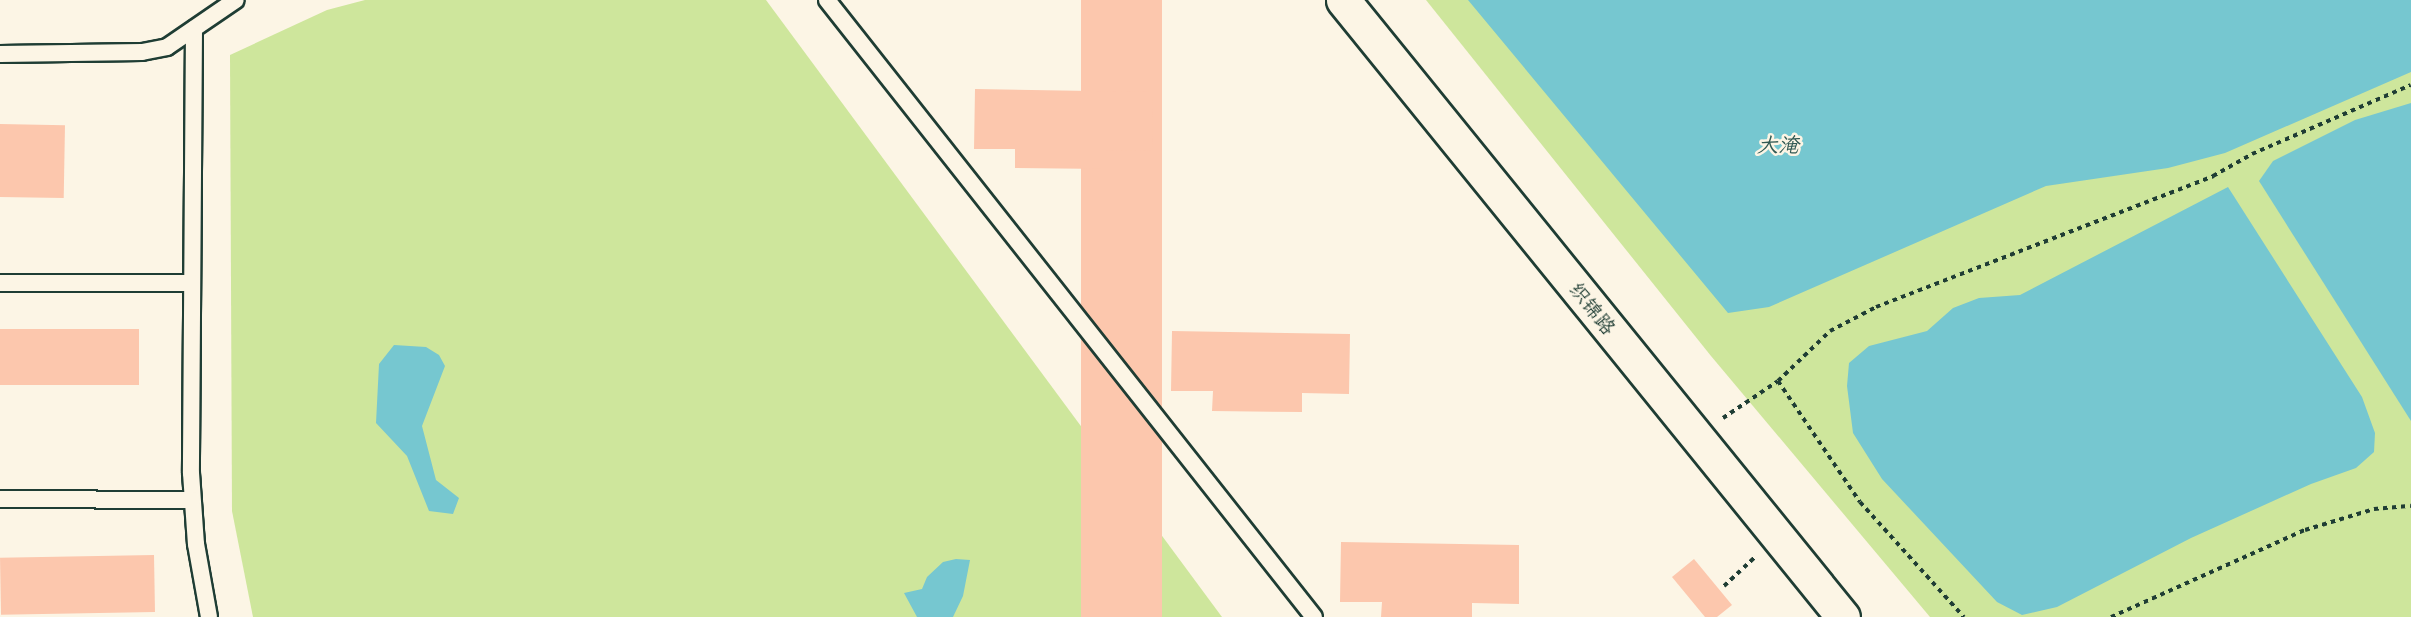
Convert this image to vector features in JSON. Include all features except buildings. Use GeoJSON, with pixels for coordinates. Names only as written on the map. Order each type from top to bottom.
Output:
{"type":"FeatureCollection","features":[{"type":"Feature","properties":{"kind":"street","name":"织锦路"},"geometry":{"type":"LineString","coordinates":[[1343,0],[1843,617]]}},
{"type":"Feature","properties":{"kind":"lane"},"geometry":{"type":"LineString","coordinates":[[0,54],[142,52],[167,47],[236,0]]}},
{"type":"Feature","properties":{"kind":"lane"},"geometry":{"type":"LineString","coordinates":[[827,0],[1314,617]]}},
{"type":"Feature","properties":{"kind":"lane"},"geometry":{"type":"LineString","coordinates":[[194,29],[192,500],[209,617]]}},
{"type":"Feature","properties":{"kind":"lane"},"geometry":{"type":"LineString","coordinates":[[0,283],[192,283]]}},
{"type":"Feature","properties":{"kind":"lane"},"geometry":{"type":"LineString","coordinates":[[0,499],[192,500]]}},
{"type":"Feature","properties":{"kind":"path"},"geometry":{"type":"LineString","coordinates":[[1697,436],[1778,381],[1830,331],[1876,307],[2212,176],[2252,154],[2411,85]]}},
{"type":"Feature","properties":{"kind":"path"},"geometry":{"type":"LineString","coordinates":[[1778,381],[1860,502],[1964,617]]}},
{"type":"Feature","properties":{"kind":"path"},"geometry":{"type":"LineString","coordinates":[[2111,617],[2305,530],[2374,509],[2411,506]]}},
{"type":"Feature","properties":{"kind":"green space"},"geometry":{"type":"Polygon","coordinates":[[[365,0],[766,0],[1222,617],[253,617],[232,511],[230,55],[327,10],[365,0]]]}},
{"type":"Feature","properties":{"kind":"green space"},"geometry":{"type":"Polygon","coordinates":[[[1426,0],[2411,0],[2411,617],[1930,617],[1711,356],[1426,0]]]}},
{"type":"Feature","properties":{"kind":"water","name":"大淹"},"geometry":{"type":"Polygon","coordinates":[[[1468,0],[2411,0],[2411,72],[2225,153],[2168,168],[2046,186],[1769,307],[1728,313],[1468,0]]]}},
{"type":"Feature","properties":{"kind":"water"},"geometry":{"type":"Polygon","coordinates":[[[2411,103],[2411,421],[2259,181],[2273,161],[2355,120],[2411,103]]]}},
{"type":"Feature","properties":{"kind":"water"},"geometry":{"type":"Polygon","coordinates":[[[2228,187],[2362,397],[2375,433],[2374,452],[2356,468],[2311,484],[2191,538],[2057,607],[2022,615],[1997,602],[1882,479],[1853,433],[1847,386],[1849,363],[1869,346],[1927,331],[1953,308],[1979,298],[2020,295],[2228,187]]]}},
{"type":"Feature","properties":{"kind":"water"},"geometry":{"type":"Polygon","coordinates":[[[394,345],[426,347],[439,355],[445,366],[422,426],[436,480],[459,498],[453,514],[429,511],[407,456],[376,423],[379,364],[394,345]]]}},
{"type":"Feature","properties":{"kind":"water"},"geometry":{"type":"Polygon","coordinates":[[[956,559],[970,560],[963,596],[953,617],[917,617],[904,593],[922,589],[927,577],[943,562],[956,559]]]}}]}
